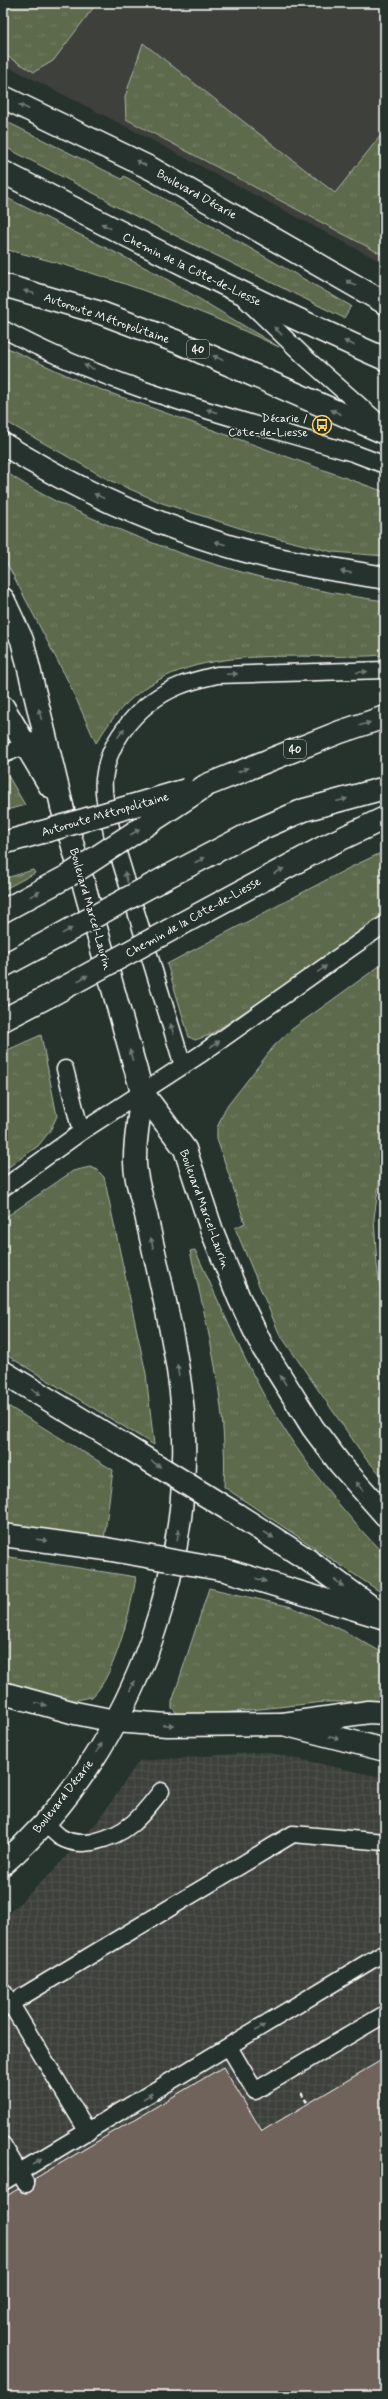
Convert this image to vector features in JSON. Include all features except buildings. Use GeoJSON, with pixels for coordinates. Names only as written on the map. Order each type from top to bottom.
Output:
{"type":"FeatureCollection","features":[{"type":"Feature","properties":{"kind":"main road","name":"Boulevard Décarie"},"geometry":{"type":"LineString","coordinates":[[3,97],[152,169],[385,303]]}},
{"type":"Feature","properties":{"kind":"main road","name":"Chemin de la Côte-de-Liesse"},"geometry":{"type":"LineString","coordinates":[[3,172],[129,238],[236,290],[385,358]]}},
{"type":"Feature","properties":{"kind":"main road","name":"Autoroute Métropolitaine"},"geometry":{"type":"LineString","coordinates":[[3,285],[101,313],[178,342],[385,433]]}},
{"type":"Feature","properties":{"kind":"main road"},"geometry":{"type":"LineString","coordinates":[[3,444],[80,487],[124,509],[186,532],[268,556],[340,571],[385,578]]}},
{"type":"Feature","properties":{"kind":"main road"},"geometry":{"type":"LineString","coordinates":[[3,599],[22,640],[36,740]]}},
{"type":"Feature","properties":{"kind":"main road","name":"Boulevard Marcel-Laurin"},"geometry":{"type":"LineString","coordinates":[[3,707],[36,740],[62,806],[142,1092],[185,1149],[215,1238],[239,1298],[263,1348],[313,1428],[340,1464],[385,1515]]}},
{"type":"Feature","properties":{"kind":"main road","name":"40"},"geometry":{"type":"LineString","coordinates":[[207,784],[340,732],[385,717]]}},
{"type":"Feature","properties":{"kind":"main road","name":"Autoroute Métropolitaine"},"geometry":{"type":"LineString","coordinates":[[3,843],[207,784]]}},
{"type":"Feature","properties":{"kind":"main road"},"geometry":{"type":"LineString","coordinates":[[3,911],[68,876],[207,784]]}},
{"type":"Feature","properties":{"kind":"main road"},"geometry":{"type":"LineString","coordinates":[[3,966],[251,833],[304,810],[385,788]]}},
{"type":"Feature","properties":{"kind":"main road","name":"Chemin de la Côte-de-Liesse"},"geometry":{"type":"LineString","coordinates":[[3,1020],[304,858],[385,818]]}},
{"type":"Feature","properties":{"kind":"main road","name":"Boulevard Décarie"},"geometry":{"type":"LineString","coordinates":[[3,1864],[44,1822],[86,1768],[115,1721],[149,1648],[164,1602],[175,1553],[184,1473],[183,1409],[179,1372],[134,1160],[142,1092]]}},
{"type":"Feature","properties":{"kind":"main road"},"geometry":{"type":"LineString","coordinates":[[3,1372],[236,1514],[308,1560],[385,1618]]}},
{"type":"Feature","properties":{"kind":"main road"},"geometry":{"type":"LineString","coordinates":[[3,1535],[170,1558],[225,1570],[385,1618]]}},
{"type":"Feature","properties":{"kind":"main road"},"geometry":{"type":"LineString","coordinates":[[3,1693],[75,1713],[115,1721],[167,1726],[283,1724],[369,1712],[385,1713]]}},
{"type":"Feature","properties":{"kind":"main road"},"geometry":{"type":"LineString","coordinates":[[283,1724],[385,1750]]}},
{"type":"Feature","properties":{"kind":"lane"},"geometry":{"type":"LineString","coordinates":[[236,290],[306,358],[385,428]]}},
{"type":"Feature","properties":{"kind":"lane"},"geometry":{"type":"LineString","coordinates":[[3,329],[67,358],[173,399],[384,464]]}},
{"type":"Feature","properties":{"kind":"lane"},"geometry":{"type":"LineString","coordinates":[[183,1066],[112,833],[105,797],[104,780],[112,749],[120,734],[145,708],[178,686],[193,681],[217,675],[385,670]]}},
{"type":"Feature","properties":{"kind":"lane"},"geometry":{"type":"LineString","coordinates":[[3,755],[36,740]]}},
{"type":"Feature","properties":{"kind":"lane"},"geometry":{"type":"LineString","coordinates":[[3,1188],[81,1132],[183,1066],[385,924]]}},
{"type":"Feature","properties":{"kind":"lane"},"geometry":{"type":"LineString","coordinates":[[65,1069],[81,1132]]}},
{"type":"Feature","properties":{"kind":"lane"},"geometry":{"type":"LineString","coordinates":[[44,1822],[60,1837],[77,1843],[86,1843],[113,1837],[136,1822],[161,1791]]}},
{"type":"Feature","properties":{"kind":"lane"},"geometry":{"type":"LineString","coordinates":[[88,2132],[5,2001],[293,1834],[385,1842]]}},
{"type":"Feature","properties":{"kind":"lane"},"geometry":{"type":"LineString","coordinates":[[3,2182],[23,2178],[88,2132],[385,1952]]}},
{"type":"Feature","properties":{"kind":"lane"},"geometry":{"type":"LineString","coordinates":[[229,2047],[255,2091],[385,2014]]}},
{"type":"Feature","properties":{"kind":"lane"},"geometry":{"type":"LineString","coordinates":[[3,2145],[23,2178]]}},
{"type":"Feature","properties":{"kind":"path"},"geometry":{"type":"LineString","coordinates":[[299,2088],[308,2104]]}},
{"type":"Feature","properties":{"kind":"shaded area"},"geometry":{"type":"Polygon","coordinates":[[[3,3],[385,3],[385,264],[127,127],[3,64],[3,3]]]}},
{"type":"Feature","properties":{"kind":"shaded area"},"geometry":{"type":"Polygon","coordinates":[[[266,1752],[385,1778],[385,2396],[3,2396],[3,1919],[51,1873],[98,1821],[139,1761],[266,1752]]]}},
{"type":"Feature","properties":{"kind":"green space"},"geometry":{"type":"Polygon","coordinates":[[[3,3],[97,3],[53,61],[34,72],[3,54],[3,3]]]}},
{"type":"Feature","properties":{"kind":"green space"},"geometry":{"type":"Polygon","coordinates":[[[143,43],[335,193],[385,130],[385,256],[126,119],[125,97],[143,43]]]}},
{"type":"Feature","properties":{"kind":"green space"},"geometry":{"type":"Polygon","coordinates":[[[3,120],[122,179],[124,176],[351,306],[344,318],[109,203],[109,201],[3,146],[3,120]]]}},
{"type":"Feature","properties":{"kind":"green space"},"geometry":{"type":"Polygon","coordinates":[[[3,196],[158,274],[279,347],[212,317],[144,290],[74,268],[3,249],[3,196]]]}},
{"type":"Feature","properties":{"kind":"green space"},"geometry":{"type":"Polygon","coordinates":[[[3,346],[88,385],[385,492],[385,556],[333,552],[252,532],[162,503],[109,480],[3,420],[3,346]]]}},
{"type":"Feature","properties":{"kind":"green space"},"geometry":{"type":"Polygon","coordinates":[[[3,470],[29,487],[70,508],[147,541],[180,553],[213,564],[280,582],[349,596],[385,601],[385,655],[277,656],[241,658],[205,663],[172,674],[141,691],[115,716],[96,743],[69,683],[3,556],[3,470]]]}},
{"type":"Feature","properties":{"kind":"green space"},"geometry":{"type":"Polygon","coordinates":[[[3,767],[25,805],[3,811],[3,767]]]}},
{"type":"Feature","properties":{"kind":"green space"},"geometry":{"type":"Polygon","coordinates":[[[385,851],[385,917],[210,1035],[195,1040],[189,1037],[167,964],[349,868],[385,851]]]}},
{"type":"Feature","properties":{"kind":"green space"},"geometry":{"type":"Polygon","coordinates":[[[33,870],[35,873],[3,890],[3,879],[33,870]]]}},
{"type":"Feature","properties":{"kind":"green space"},"geometry":{"type":"Polygon","coordinates":[[[385,962],[385,1142],[374,1218],[377,1265],[385,1319],[385,1479],[366,1459],[279,1333],[235,1228],[245,1223],[217,1139],[217,1128],[225,1109],[274,1046],[292,1029],[385,962]]]}},
{"type":"Feature","properties":{"kind":"green space"},"geometry":{"type":"Polygon","coordinates":[[[41,1035],[57,1116],[50,1131],[38,1146],[3,1171],[3,1052],[41,1035]]]}},
{"type":"Feature","properties":{"kind":"green space"},"geometry":{"type":"Polygon","coordinates":[[[90,1167],[97,1170],[104,1177],[146,1374],[154,1445],[3,1353],[3,1219],[73,1171],[90,1167]]]}},
{"type":"Feature","properties":{"kind":"green space"},"geometry":{"type":"Polygon","coordinates":[[[195,1250],[232,1332],[262,1392],[284,1429],[310,1467],[340,1505],[385,1555],[385,1595],[224,1487],[223,1427],[220,1397],[210,1339],[190,1251],[195,1250]]]}},
{"type":"Feature","properties":{"kind":"green space"},"geometry":{"type":"Polygon","coordinates":[[[3,1403],[113,1470],[104,1540],[3,1525],[3,1403]]]}},
{"type":"Feature","properties":{"kind":"green space"},"geometry":{"type":"Polygon","coordinates":[[[3,1556],[136,1577],[126,1623],[115,1658],[108,1674],[92,1697],[70,1701],[3,1684],[3,1556]]]}},
{"type":"Feature","properties":{"kind":"green space"},"geometry":{"type":"Polygon","coordinates":[[[209,1588],[292,1607],[344,1631],[385,1654],[385,1701],[324,1702],[195,1716],[177,1713],[172,1708],[172,1702],[209,1588]]]}},
{"type":"Feature","properties":{"kind":"place","name":"Décarie / Côte-de-Liesse"},"geometry":{"type":"Point","coordinates":[322,425]}}]}
